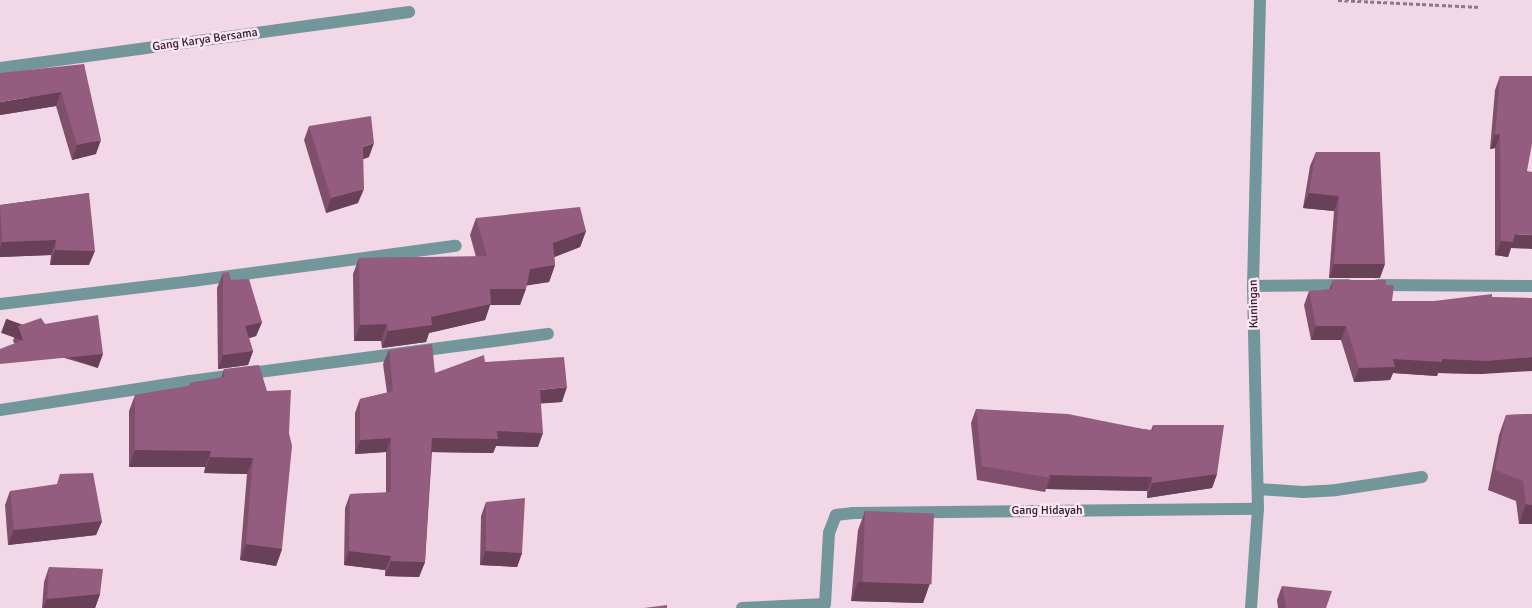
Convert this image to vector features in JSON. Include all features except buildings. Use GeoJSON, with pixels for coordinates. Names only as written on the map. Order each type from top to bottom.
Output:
{"type":"FeatureCollection","features":[{"type":"Feature","properties":{"kind":"street","name":"Kuningan"},"geometry":{"type":"LineString","coordinates":[[1251,608],[1258,509],[1253,286],[1260,0]]}},
{"type":"Feature","properties":{"kind":"street","name":"Gang Karya Bersama"},"geometry":{"type":"LineString","coordinates":[[0,68],[409,12]]}},
{"type":"Feature","properties":{"kind":"street"},"geometry":{"type":"LineString","coordinates":[[0,304],[456,246]]}},
{"type":"Feature","properties":{"kind":"street"},"geometry":{"type":"LineString","coordinates":[[1253,286],[1532,286]]}},
{"type":"Feature","properties":{"kind":"street"},"geometry":{"type":"LineString","coordinates":[[0,410],[190,381],[548,334]]}},
{"type":"Feature","properties":{"kind":"street"},"geometry":{"type":"LineString","coordinates":[[1258,489],[1303,492],[1336,490],[1422,477]]}},
{"type":"Feature","properties":{"kind":"street","name":"Gang Hidayah"},"geometry":{"type":"LineString","coordinates":[[824,606],[829,532],[836,515],[853,513],[1258,509]]}},
{"type":"Feature","properties":{"kind":"street"},"geometry":{"type":"LineString","coordinates":[[742,608],[824,606]]}},
{"type":"Feature","properties":{"kind":"path"},"geometry":{"type":"LineString","coordinates":[[1338,0],[1482,7]]}}]}
